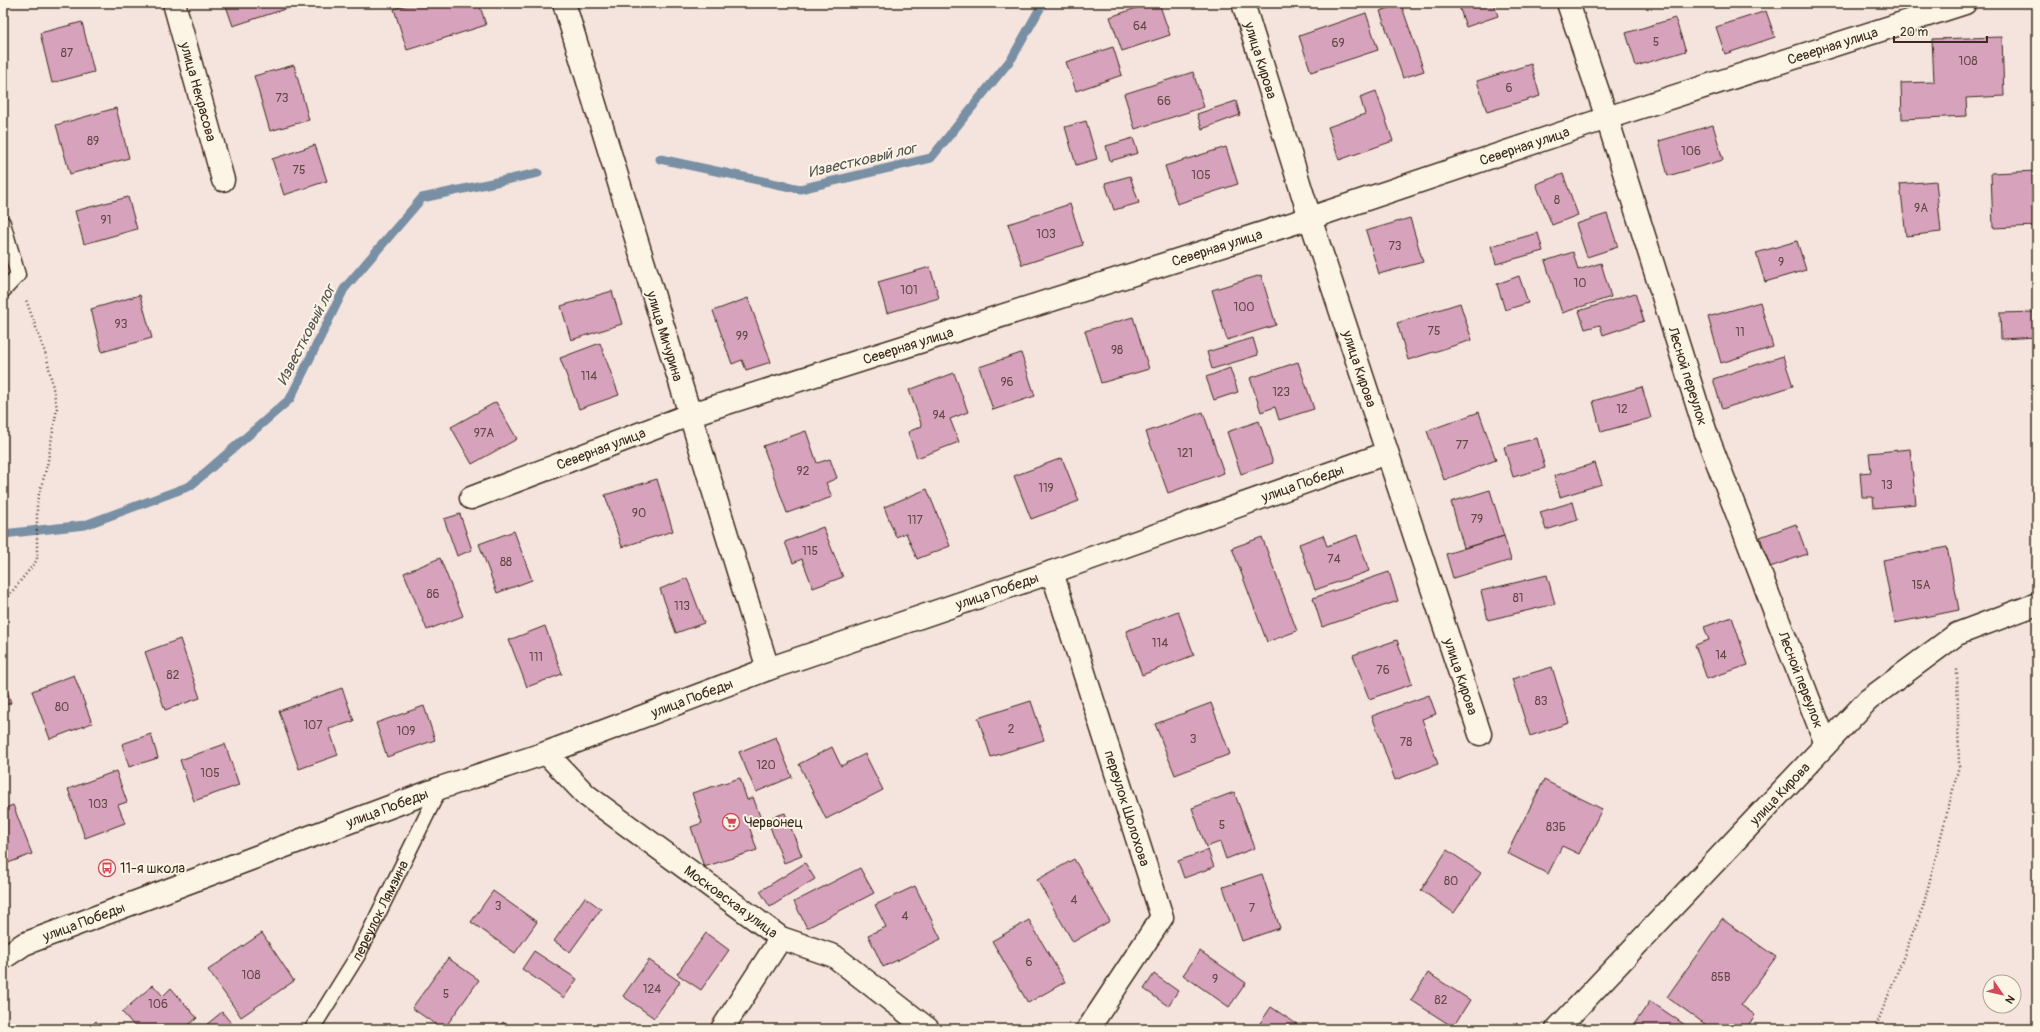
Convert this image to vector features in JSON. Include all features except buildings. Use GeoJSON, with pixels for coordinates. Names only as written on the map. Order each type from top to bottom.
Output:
{"type":"FeatureCollection","features":[{"type":"Feature","properties":{"kind":"street","name":"улица Некрасова"},"geometry":{"type":"LineString","coordinates":[[174,3],[223,180]]}},
{"type":"Feature","properties":{"kind":"street","name":"улица Мичурина"},"geometry":{"type":"LineString","coordinates":[[564,3],[768,669]]}},
{"type":"Feature","properties":{"kind":"street","name":"улица Кирова"},"geometry":{"type":"LineString","coordinates":[[1244,3],[1310,218],[1480,734]]}},
{"type":"Feature","properties":{"kind":"street","name":"Лесной переулок"},"geometry":{"type":"LineString","coordinates":[[1568,3],[1607,118],[1706,433],[1826,744]]}},
{"type":"Feature","properties":{"kind":"street","name":"Северная улица"},"geometry":{"type":"LineString","coordinates":[[471,498],[689,415],[1310,218],[1607,118],[1965,3]]}},
{"type":"Feature","properties":{"kind":"street","name":"улица Победы"},"geometry":{"type":"LineString","coordinates":[[3,958],[24,944],[440,788],[546,753],[768,669],[1052,572],[1387,453]]}},
{"type":"Feature","properties":{"kind":"street","name":"переулок Шолохова"},"geometry":{"type":"LineString","coordinates":[[1052,572],[1162,917],[1088,1029]]}},
{"type":"Feature","properties":{"kind":"street","name":"улица Кирова"},"geometry":{"type":"LineString","coordinates":[[1557,1029],[1868,700],[1957,634],[2037,604]]}},
{"type":"Feature","properties":{"kind":"street","name":"Московская улица"},"geometry":{"type":"LineString","coordinates":[[546,753],[586,795],[781,938],[834,956],[928,1029]]}},
{"type":"Feature","properties":{"kind":"street"},"geometry":{"type":"LineString","coordinates":[[722,1029],[781,938]]}},
{"type":"Feature","properties":{"kind":"lane"},"geometry":{"type":"LineString","coordinates":[[3,223],[18,275],[3,291]]}},
{"type":"Feature","properties":{"kind":"lane","name":"переулок Лямзина"},"geometry":{"type":"LineString","coordinates":[[312,1029],[358,955],[440,788]]}},
{"type":"Feature","properties":{"kind":"path"},"geometry":{"type":"LineString","coordinates":[[3,602],[37,560],[36,501],[47,466],[57,408],[47,358],[18,275]]}},
{"type":"Feature","properties":{"kind":"path"},"geometry":{"type":"LineString","coordinates":[[1876,1029],[1923,907],[1959,766],[1957,634]]}},
{"type":"Feature","properties":{"kind":"waterway","name":"Известковый лог"},"geometry":{"type":"LineString","coordinates":[[660,159],[800,189],[931,158],[1012,58],[1043,3]]}},
{"type":"Feature","properties":{"kind":"waterway","name":"Известковый лог"},"geometry":{"type":"LineString","coordinates":[[3,534],[85,525],[190,486],[290,399],[344,289],[422,198],[538,173]]}},
{"type":"Feature","properties":{"kind":"place","name":"Червонец"},"geometry":{"type":"Point","coordinates":[731,822]}},
{"type":"Feature","properties":{"kind":"place","name":"11-я школа"},"geometry":{"type":"Point","coordinates":[107,868]}}]}
